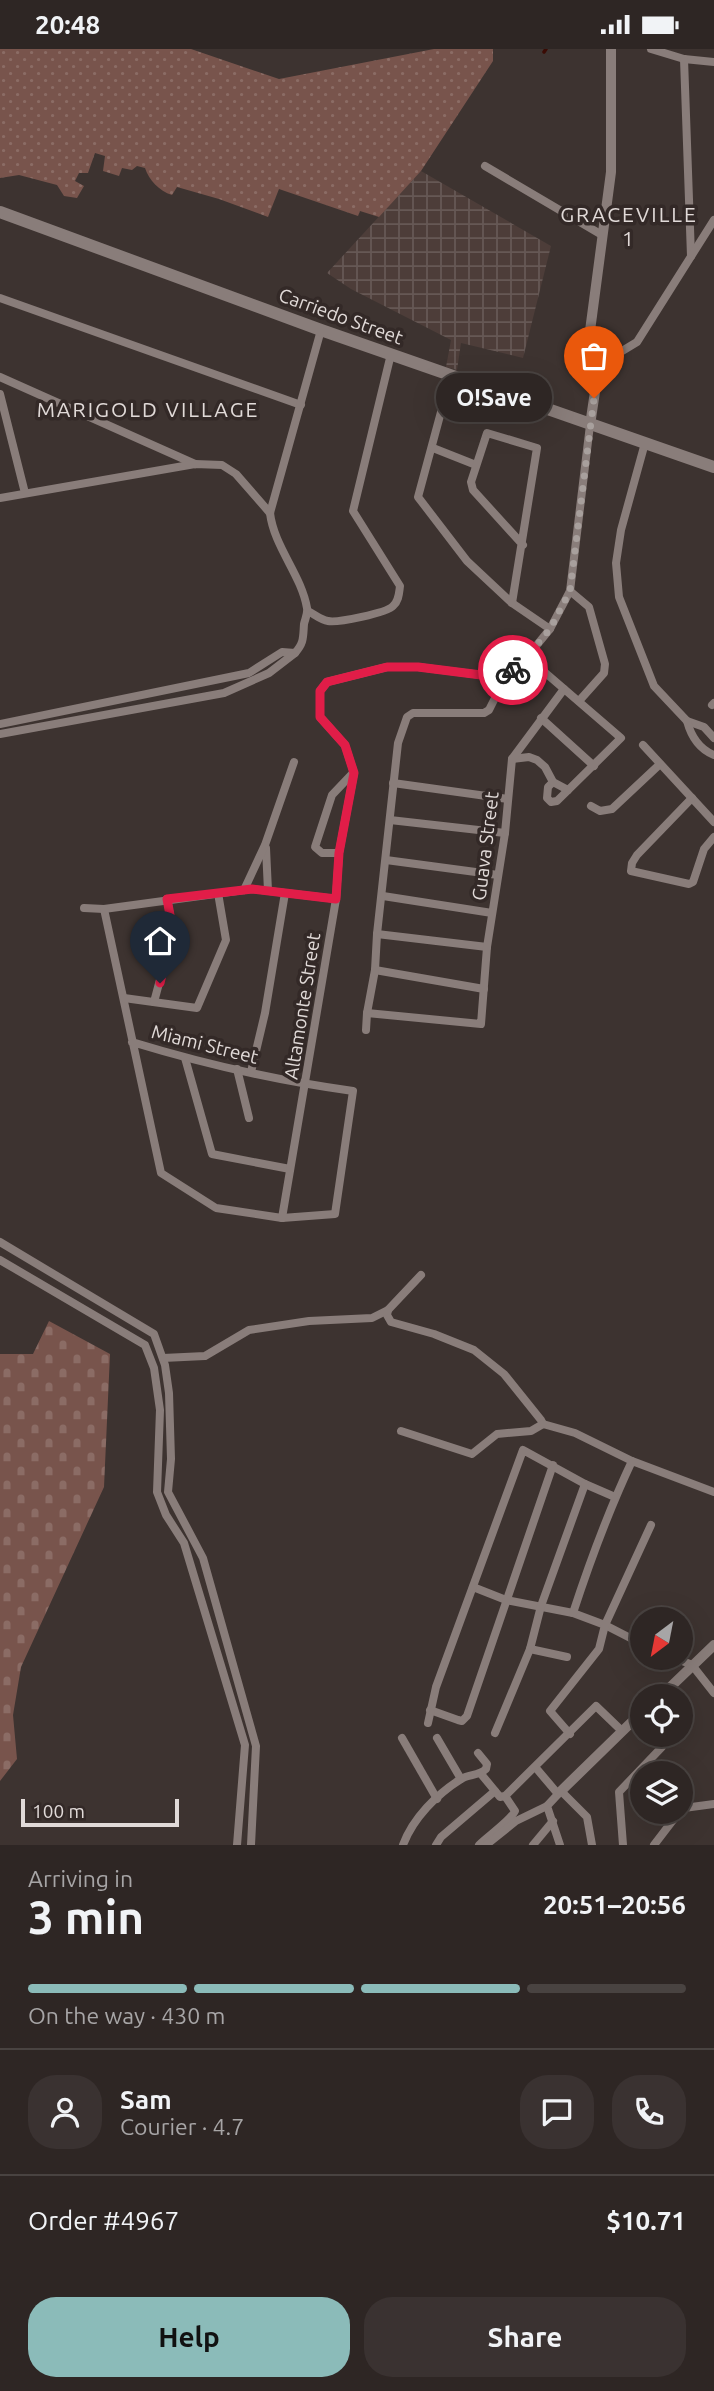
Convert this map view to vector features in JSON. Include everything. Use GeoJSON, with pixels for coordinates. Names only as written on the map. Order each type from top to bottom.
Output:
{"type":"FeatureCollection","features":[{"type":"Feature","properties":{"kind":"main road","name":"Carriedo Street"},"geometry":{"type":"LineString","coordinates":[[0,212],[321,330],[714,467]]}},
{"type":"Feature","properties":{"kind":"street"},"geometry":{"type":"LineString","coordinates":[[366,1030],[375,970],[398,743],[410,715],[484,713],[489,710],[505,678],[550,629],[570,591],[599,365],[588,346],[611,172],[611,49]]}},
{"type":"Feature","properties":{"kind":"street"},"geometry":{"type":"LineString","coordinates":[[651,49],[684,59],[714,62]]}},
{"type":"Feature","properties":{"kind":"street"},"geometry":{"type":"LineString","coordinates":[[684,59],[691,256]]}},
{"type":"Feature","properties":{"kind":"street"},"geometry":{"type":"LineString","coordinates":[[485,166],[602,235]]}},
{"type":"Feature","properties":{"kind":"street"},"geometry":{"type":"LineString","coordinates":[[599,365],[637,342],[714,220]]}},
{"type":"Feature","properties":{"kind":"street"},"geometry":{"type":"LineString","coordinates":[[0,298],[301,405]]}},
{"type":"Feature","properties":{"kind":"street"},"geometry":{"type":"LineString","coordinates":[[0,734],[224,694],[269,673],[304,643],[304,622],[308,611],[293,569],[272,532],[270,513],[321,330]]}},
{"type":"Feature","properties":{"kind":"street"},"geometry":{"type":"LineString","coordinates":[[308,611],[327,621],[336,621],[388,610],[396,604],[399,596],[400,586],[353,511],[391,354]]}},
{"type":"Feature","properties":{"kind":"street"},"geometry":{"type":"LineString","coordinates":[[451,375],[418,498],[467,561],[512,603],[550,629]]}},
{"type":"Feature","properties":{"kind":"street"},"geometry":{"type":"LineString","coordinates":[[0,377],[195,464]]}},
{"type":"Feature","properties":{"kind":"street"},"geometry":{"type":"LineString","coordinates":[[0,394],[25,493]]}},
{"type":"Feature","properties":{"kind":"street"},"geometry":{"type":"LineString","coordinates":[[512,603],[523,545],[537,448],[487,433],[471,482],[473,490],[523,545]]}},
{"type":"Feature","properties":{"kind":"street"},"geometry":{"type":"LineString","coordinates":[[645,443],[621,530],[616,579],[619,597],[654,686],[687,722],[691,736],[707,752],[714,755]]}},
{"type":"Feature","properties":{"kind":"street"},"geometry":{"type":"LineString","coordinates":[[433,448],[476,465]]}},
{"type":"Feature","properties":{"kind":"street"},"geometry":{"type":"LineString","coordinates":[[0,498],[195,464],[222,465],[236,474],[270,513]]}},
{"type":"Feature","properties":{"kind":"street"},"geometry":{"type":"LineString","coordinates":[[570,591],[589,607],[605,664],[604,673],[579,701]]}},
{"type":"Feature","properties":{"kind":"street"},"geometry":{"type":"LineString","coordinates":[[0,725],[249,673],[282,652],[295,653]]}},
{"type":"Feature","properties":{"kind":"street"},"geometry":{"type":"LineString","coordinates":[[527,657],[621,738],[557,801],[551,802],[547,798],[548,787],[553,782]]}},
{"type":"Feature","properties":{"kind":"street"},"geometry":{"type":"LineString","coordinates":[[339,853],[322,853],[316,847],[332,795],[354,773],[345,745],[320,717],[320,691],[327,682],[387,667],[418,667],[505,678]]}},
{"type":"Feature","properties":{"kind":"street","name":"Guava Street"},"geometry":{"type":"LineString","coordinates":[[367,1013],[481,1024],[512,759],[564,689]]}},
{"type":"Feature","properties":{"kind":"street"},"geometry":{"type":"LineString","coordinates":[[541,718],[594,766]]}},
{"type":"Feature","properties":{"kind":"street"},"geometry":{"type":"LineString","coordinates":[[687,722],[704,727],[714,738]]}},
{"type":"Feature","properties":{"kind":"street"},"geometry":{"type":"LineString","coordinates":[[643,745],[714,823]]}},
{"type":"Feature","properties":{"kind":"street"},"geometry":{"type":"LineString","coordinates":[[512,759],[530,757],[537,760],[545,767],[553,782],[568,790]]}},
{"type":"Feature","properties":{"kind":"street"},"geometry":{"type":"LineString","coordinates":[[244,890],[265,845],[294,762]]}},
{"type":"Feature","properties":{"kind":"street"},"geometry":{"type":"LineString","coordinates":[[591,806],[600,811],[612,809],[660,764]]}},
{"type":"Feature","properties":{"kind":"street","name":"Altamonte Street"},"geometry":{"type":"LineString","coordinates":[[282,1218],[306,1085],[336,899],[339,853],[354,773]]}},
{"type":"Feature","properties":{"kind":"street"},"geometry":{"type":"LineString","coordinates":[[393,783],[508,799]]}},
{"type":"Feature","properties":{"kind":"street"},"geometry":{"type":"LineString","coordinates":[[692,798],[637,855],[631,871],[689,884],[693,882],[704,849],[714,837]]}},
{"type":"Feature","properties":{"kind":"street"},"geometry":{"type":"LineString","coordinates":[[390,820],[505,833]]}},
{"type":"Feature","properties":{"kind":"street"},"geometry":{"type":"LineString","coordinates":[[265,845],[268,891]]}},
{"type":"Feature","properties":{"kind":"street"},"geometry":{"type":"LineString","coordinates":[[386,860],[498,875]]}},
{"type":"Feature","properties":{"kind":"street"},"geometry":{"type":"LineString","coordinates":[[84,908],[104,909],[244,890],[336,899]]}},
{"type":"Feature","properties":{"kind":"street"},"geometry":{"type":"LineString","coordinates":[[124,998],[197,1009],[226,940],[218,893]]}},
{"type":"Feature","properties":{"kind":"street"},"geometry":{"type":"LineString","coordinates":[[251,1072],[265,1013],[285,893]]}},
{"type":"Feature","properties":{"kind":"street"},"geometry":{"type":"LineString","coordinates":[[383,896],[492,913]]}},
{"type":"Feature","properties":{"kind":"street"},"geometry":{"type":"LineString","coordinates":[[154,1002],[173,931],[167,899]]}},
{"type":"Feature","properties":{"kind":"street"},"geometry":{"type":"LineString","coordinates":[[104,909],[162,1173],[216,1208],[282,1218]]}},
{"type":"Feature","properties":{"kind":"street"},"geometry":{"type":"LineString","coordinates":[[377,934],[488,947]]}},
{"type":"Feature","properties":{"kind":"street"},"geometry":{"type":"LineString","coordinates":[[375,970],[484,989]]}},
{"type":"Feature","properties":{"kind":"street","name":"Miami Street"},"geometry":{"type":"LineString","coordinates":[[132,1042],[185,1058],[306,1085],[353,1091],[335,1214],[282,1218]]}},
{"type":"Feature","properties":{"kind":"street"},"geometry":{"type":"LineString","coordinates":[[185,1058],[212,1154],[290,1169]]}},
{"type":"Feature","properties":{"kind":"street"},"geometry":{"type":"LineString","coordinates":[[237,1069],[249,1118]]}},
{"type":"Feature","properties":{"kind":"street"},"geometry":{"type":"LineString","coordinates":[[0,1243],[154,1334],[163,1358],[169,1394],[171,1458],[168,1492],[203,1558],[256,1746],[251,1845]]}},
{"type":"Feature","properties":{"kind":"street"},"geometry":{"type":"LineString","coordinates":[[0,1260],[145,1345],[154,1368],[160,1410],[158,1492],[166,1515],[184,1543],[245,1745],[237,1845]]}},
{"type":"Feature","properties":{"kind":"street"},"geometry":{"type":"LineString","coordinates":[[163,1358],[205,1356],[249,1331],[309,1321],[372,1318],[388,1310],[421,1275]]}},
{"type":"Feature","properties":{"kind":"street"},"geometry":{"type":"LineString","coordinates":[[388,1310],[387,1315],[391,1322],[397,1325],[434,1334],[474,1350],[504,1374],[543,1424],[575,1433],[632,1461],[714,1492]]}},
{"type":"Feature","properties":{"kind":"street"},"geometry":{"type":"LineString","coordinates":[[401,1431],[472,1454],[496,1434],[531,1431],[543,1424]]}},
{"type":"Feature","properties":{"kind":"street"},"geometry":{"type":"LineString","coordinates":[[428,1723],[436,1687],[523,1450],[615,1497]]}},
{"type":"Feature","properties":{"kind":"street"},"geometry":{"type":"LineString","coordinates":[[573,1613],[615,1497],[632,1461]]}},
{"type":"Feature","properties":{"kind":"street"},"geometry":{"type":"LineString","coordinates":[[430,1710],[458,1720],[466,1719],[553,1465]]}},
{"type":"Feature","properties":{"kind":"street"},"geometry":{"type":"LineString","coordinates":[[495,1733],[530,1649],[541,1606],[585,1484]]}},
{"type":"Feature","properties":{"kind":"street"},"geometry":{"type":"LineString","coordinates":[[570,1734],[550,1711],[591,1662],[601,1644],[605,1625],[651,1525]]}},
{"type":"Feature","properties":{"kind":"street"},"geometry":{"type":"LineString","coordinates":[[472,1587],[506,1600],[573,1613],[630,1638]]}},
{"type":"Feature","properties":{"kind":"street"},"geometry":{"type":"LineString","coordinates":[[693,1664],[714,1645]]}},
{"type":"Feature","properties":{"kind":"street"},"geometry":{"type":"LineString","coordinates":[[530,1649],[567,1657]]}},
{"type":"Feature","properties":{"kind":"street"},"geometry":{"type":"LineString","coordinates":[[693,1666],[714,1693]]}},
{"type":"Feature","properties":{"kind":"street"},"geometry":{"type":"LineString","coordinates":[[673,1684],[687,1670]]}},
{"type":"Feature","properties":{"kind":"street"},"geometry":{"type":"LineString","coordinates":[[481,1774],[500,1797],[505,1796],[596,1706],[622,1731]]}},
{"type":"Feature","properties":{"kind":"street"},"geometry":{"type":"LineString","coordinates":[[486,1845],[516,1821],[547,1806],[630,1723]]}},
{"type":"Feature","properties":{"kind":"street"},"geometry":{"type":"LineString","coordinates":[[402,1738],[437,1799]]}},
{"type":"Feature","properties":{"kind":"street"},"geometry":{"type":"LineString","coordinates":[[437,1738],[461,1779]]}},
{"type":"Feature","properties":{"kind":"street"},"geometry":{"type":"LineString","coordinates":[[623,1845],[619,1792],[661,1747]]}},
{"type":"Feature","properties":{"kind":"street"},"geometry":{"type":"LineString","coordinates":[[403,1845],[425,1808],[461,1779],[481,1774],[488,1767],[478,1753]]}},
{"type":"Feature","properties":{"kind":"street"},"geometry":{"type":"LineString","coordinates":[[536,1768],[587,1817],[592,1845]]}},
{"type":"Feature","properties":{"kind":"street"},"geometry":{"type":"LineString","coordinates":[[436,1845],[441,1837],[495,1791]]}},
{"type":"Feature","properties":{"kind":"street"},"geometry":{"type":"LineString","coordinates":[[479,1845],[516,1811],[505,1796]]}},
{"type":"Feature","properties":{"kind":"street"},"geometry":{"type":"LineString","coordinates":[[693,1807],[714,1804]]}},
{"type":"Feature","properties":{"kind":"street"},"geometry":{"type":"LineString","coordinates":[[547,1806],[560,1845]]}},
{"type":"Feature","properties":{"kind":"street"},"geometry":{"type":"LineString","coordinates":[[533,1845],[553,1821]]}},
{"type":"Feature","properties":{"kind":"street"},"geometry":{"type":"LineString","coordinates":[[654,1845],[670,1824]]}},
{"type":"Feature","properties":{"kind":"shaded area"},"geometry":{"type":"Polygon","coordinates":[[[421,171],[551,246],[523,358],[461,343],[457,370],[446,367],[451,340],[351,289],[327,273],[421,171]]]}},
{"type":"Feature","properties":{"kind":"green space"},"geometry":{"type":"Polygon","coordinates":[[[0,49],[191,49],[279,79],[434,49],[493,49],[493,61],[421,171],[379,217],[360,211],[358,216],[279,189],[268,217],[177,187],[172,195],[155,185],[145,168],[122,168],[119,176],[103,171],[105,156],[95,153],[88,173],[79,173],[75,181],[84,186],[77,198],[64,196],[57,185],[19,175],[0,178],[0,49]]]}},
{"type":"Feature","properties":{"kind":"green space"},"geometry":{"type":"Polygon","coordinates":[[[49,1321],[110,1354],[104,1487],[21,1667],[13,1715],[17,1759],[0,1781],[0,1354],[33,1354],[49,1321]]]}},
{"type":"Feature","properties":{"kind":"way so far"},"geometry":{"type":"LineString","coordinates":[[513,670],[550,629],[570,591],[594,398]]}},
{"type":"Feature","properties":{"kind":"place","name":"O!Save"},"geometry":{"type":"Point","coordinates":[594,398]}},
{"type":"Feature","properties":{"kind":"district","name":"GRACEVILLE 1"},"geometry":{"type":"Point","coordinates":[629,227]}},
{"type":"Feature","properties":{"kind":"district","name":"MARIGOLD VILLAGE"},"geometry":{"type":"Point","coordinates":[148,410]}},
{"type":"Feature","properties":{"kind":"route"},"geometry":{"type":"LineString","coordinates":[[160,983],[173,931],[167,899],[252,889],[336,899],[339,853],[354,773],[345,745],[320,717],[320,691],[327,682],[387,667],[418,667],[505,678],[513,670]]}}]}
